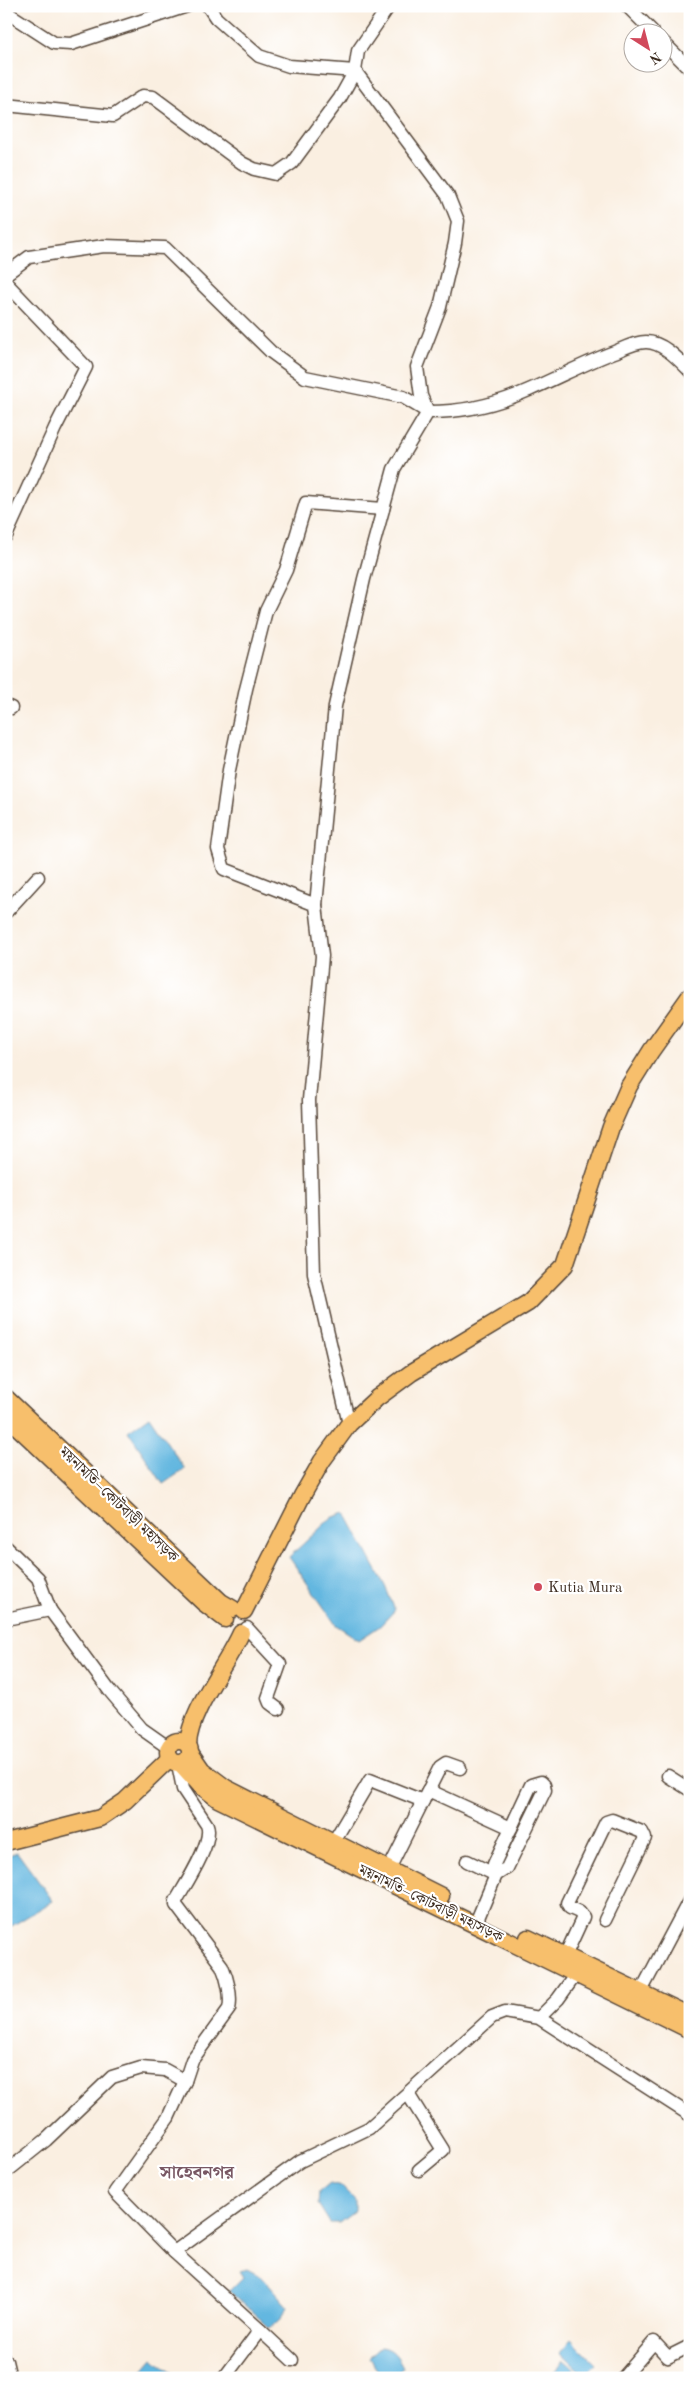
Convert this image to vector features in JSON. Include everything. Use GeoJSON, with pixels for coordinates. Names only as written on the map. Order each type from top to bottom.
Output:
{"type":"FeatureCollection","features":[{"type":"Feature","properties":{"kind":"main road"},"geometry":{"type":"LineString","coordinates":[[6,1842],[100,1818],[125,1801],[179,1753],[237,1622],[302,1496],[322,1461],[349,1424],[377,1398],[411,1373],[528,1303],[565,1265],[611,1127],[629,1086],[690,996]]}},
{"type":"Feature","properties":{"kind":"main road","name":"ময়নামতি–কোটবাড়ী মহাসড়ক"},"geometry":{"type":"LineString","coordinates":[[6,1398],[221,1602],[237,1622]]}},
{"type":"Feature","properties":{"kind":"main road","name":"ময়নামতি–কোটবাড়ী মহাসড়ক"},"geometry":{"type":"LineString","coordinates":[[6,1416],[197,1596],[237,1622]]}},
{"type":"Feature","properties":{"kind":"main road","name":"ময়নামতি–কোটবাড়ী মহাসড়ক"},"geometry":{"type":"LineString","coordinates":[[179,1753],[226,1788],[389,1869],[576,1974],[690,2016]]}},
{"type":"Feature","properties":{"kind":"main road","name":"ময়নামতি–কোটবাড়ী মহাসড়ক"},"geometry":{"type":"LineString","coordinates":[[179,1753],[201,1786],[218,1799],[477,1920],[565,1956],[638,1997],[690,2030]]}},
{"type":"Feature","properties":{"kind":"street"},"geometry":{"type":"LineString","coordinates":[[6,12],[54,42],[71,44],[187,6]]}},
{"type":"Feature","properties":{"kind":"street"},"geometry":{"type":"LineString","coordinates":[[208,6],[216,18],[259,56],[289,66],[355,71],[448,196],[458,221],[453,252],[440,307],[417,367],[421,396],[428,412]]}},
{"type":"Feature","properties":{"kind":"street"},"geometry":{"type":"LineString","coordinates":[[6,105],[113,116],[143,96],[153,97],[242,163],[254,169],[276,174],[292,163],[340,98],[355,71],[358,52],[389,6]]}},
{"type":"Feature","properties":{"kind":"street"},"geometry":{"type":"LineString","coordinates":[[627,6],[643,22]]}},
{"type":"Feature","properties":{"kind":"street"},"geometry":{"type":"LineString","coordinates":[[674,53],[690,69]]}},
{"type":"Feature","properties":{"kind":"street"},"geometry":{"type":"LineString","coordinates":[[6,274],[29,257],[104,246],[165,248],[271,352],[305,377],[403,397],[428,412],[459,410],[528,391],[588,362],[635,344],[647,342],[665,348],[690,371]]}},
{"type":"Feature","properties":{"kind":"street"},"geometry":{"type":"LineString","coordinates":[[6,283],[86,367],[55,428],[6,536]]}},
{"type":"Feature","properties":{"kind":"street"},"geometry":{"type":"LineString","coordinates":[[349,1424],[314,1274],[309,1100],[322,956],[316,905],[335,706],[364,579],[394,469],[428,412]]}},
{"type":"Feature","properties":{"kind":"street"},"geometry":{"type":"LineString","coordinates":[[316,905],[224,869],[218,848],[229,770],[246,689],[266,611],[286,570],[306,503],[383,509]]}},
{"type":"Feature","properties":{"kind":"street"},"geometry":{"type":"LineString","coordinates":[[6,912],[38,877]]}},
{"type":"Feature","properties":{"kind":"street"},"geometry":{"type":"LineString","coordinates":[[6,1547],[38,1578],[50,1610],[109,1690],[142,1729],[179,1753],[183,1789],[208,1831],[197,1865],[176,1901],[176,1905],[226,1973],[229,2009],[192,2060],[185,2081],[168,2118],[115,2192],[174,2252],[292,2360]]}},
{"type":"Feature","properties":{"kind":"street"},"geometry":{"type":"LineString","coordinates":[[6,1618],[50,1610]]}},
{"type":"Feature","properties":{"kind":"street"},"geometry":{"type":"LineString","coordinates":[[237,1622],[280,1664],[268,1698],[270,1703],[278,1709]]}},
{"type":"Feature","properties":{"kind":"street"},"geometry":{"type":"LineString","coordinates":[[389,1869],[442,1764],[446,1763],[460,1768]]}},
{"type":"Feature","properties":{"kind":"street"},"geometry":{"type":"LineString","coordinates":[[668,1776],[690,1790]]}},
{"type":"Feature","properties":{"kind":"street"},"geometry":{"type":"LineString","coordinates":[[334,1841],[370,1780],[425,1796],[511,1828]]}},
{"type":"Feature","properties":{"kind":"street"},"geometry":{"type":"LineString","coordinates":[[477,1920],[496,1875],[494,1864],[531,1785],[541,1782],[545,1790],[507,1868],[496,1875]]}},
{"type":"Feature","properties":{"kind":"street"},"geometry":{"type":"LineString","coordinates":[[565,1956],[583,1917],[579,1912],[570,1908],[567,1902],[606,1822],[612,1820],[642,1832],[645,1838],[605,1920]]}},
{"type":"Feature","properties":{"kind":"street"},"geometry":{"type":"LineString","coordinates":[[467,1861],[496,1875]]}},
{"type":"Feature","properties":{"kind":"street"},"geometry":{"type":"LineString","coordinates":[[638,1997],[690,1899]]}},
{"type":"Feature","properties":{"kind":"street"},"geometry":{"type":"LineString","coordinates":[[539,2018],[558,1999],[576,1974]]}},
{"type":"Feature","properties":{"kind":"street"},"geometry":{"type":"LineString","coordinates":[[174,2252],[300,2161],[369,2128],[492,2017],[505,2012],[539,2018],[690,2115]]}},
{"type":"Feature","properties":{"kind":"street"},"geometry":{"type":"LineString","coordinates":[[6,2172],[46,2140],[112,2077],[141,2068],[165,2070],[185,2081]]}},
{"type":"Feature","properties":{"kind":"street"},"geometry":{"type":"LineString","coordinates":[[408,2094],[444,2150],[419,2170]]}},
{"type":"Feature","properties":{"kind":"street"},"geometry":{"type":"LineString","coordinates":[[224,2378],[260,2330]]}},
{"type":"Feature","properties":{"kind":"street"},"geometry":{"type":"LineString","coordinates":[[623,2378],[654,2342],[668,2357],[690,2346]]}},
{"type":"Feature","properties":{"kind":"street"},"geometry":{"type":"LineString","coordinates":[[6,2362],[10,2378]]}},
{"type":"Feature","properties":{"kind":"water"},"geometry":{"type":"Polygon","coordinates":[[[149,1416],[185,1469],[163,1484],[128,1431],[149,1416]]]}},
{"type":"Feature","properties":{"kind":"water"},"geometry":{"type":"Polygon","coordinates":[[[346,1513],[385,1586],[395,1610],[380,1626],[359,1640],[336,1625],[289,1557],[331,1518],[346,1513]]]}},
{"type":"Feature","properties":{"kind":"water"},"geometry":{"type":"Polygon","coordinates":[[[17,1852],[53,1901],[10,1927],[6,1923],[6,1856],[17,1852]]]}},
{"type":"Feature","properties":{"kind":"water"},"geometry":{"type":"Polygon","coordinates":[[[330,2183],[341,2186],[355,2200],[355,2211],[339,2223],[330,2223],[318,2204],[319,2192],[330,2183]]]}},
{"type":"Feature","properties":{"kind":"water"},"geometry":{"type":"Polygon","coordinates":[[[247,2269],[262,2277],[288,2307],[282,2317],[270,2328],[229,2291],[243,2277],[239,2271],[247,2269]]]}},
{"type":"Feature","properties":{"kind":"water"},"geometry":{"type":"Polygon","coordinates":[[[571,2339],[596,2364],[585,2376],[560,2352],[571,2339]]]}},
{"type":"Feature","properties":{"kind":"water"},"geometry":{"type":"Polygon","coordinates":[[[381,2347],[392,2351],[403,2367],[394,2378],[383,2378],[369,2358],[381,2347]]]}},
{"type":"Feature","properties":{"kind":"water"},"geometry":{"type":"Polygon","coordinates":[[[153,2358],[179,2378],[142,2378],[140,2373],[153,2358]]]}},
{"type":"Feature","properties":{"kind":"water"},"geometry":{"type":"Polygon","coordinates":[[[564,2361],[583,2377],[583,2378],[550,2378],[564,2361]]]}},
{"type":"Feature","properties":{"kind":"place","name":"Kutia Mura"},"geometry":{"type":"Point","coordinates":[538,1587]}},
{"type":"Feature","properties":{"kind":"district","name":"সাহেবনগর"},"geometry":{"type":"Point","coordinates":[197,2172]}}]}
